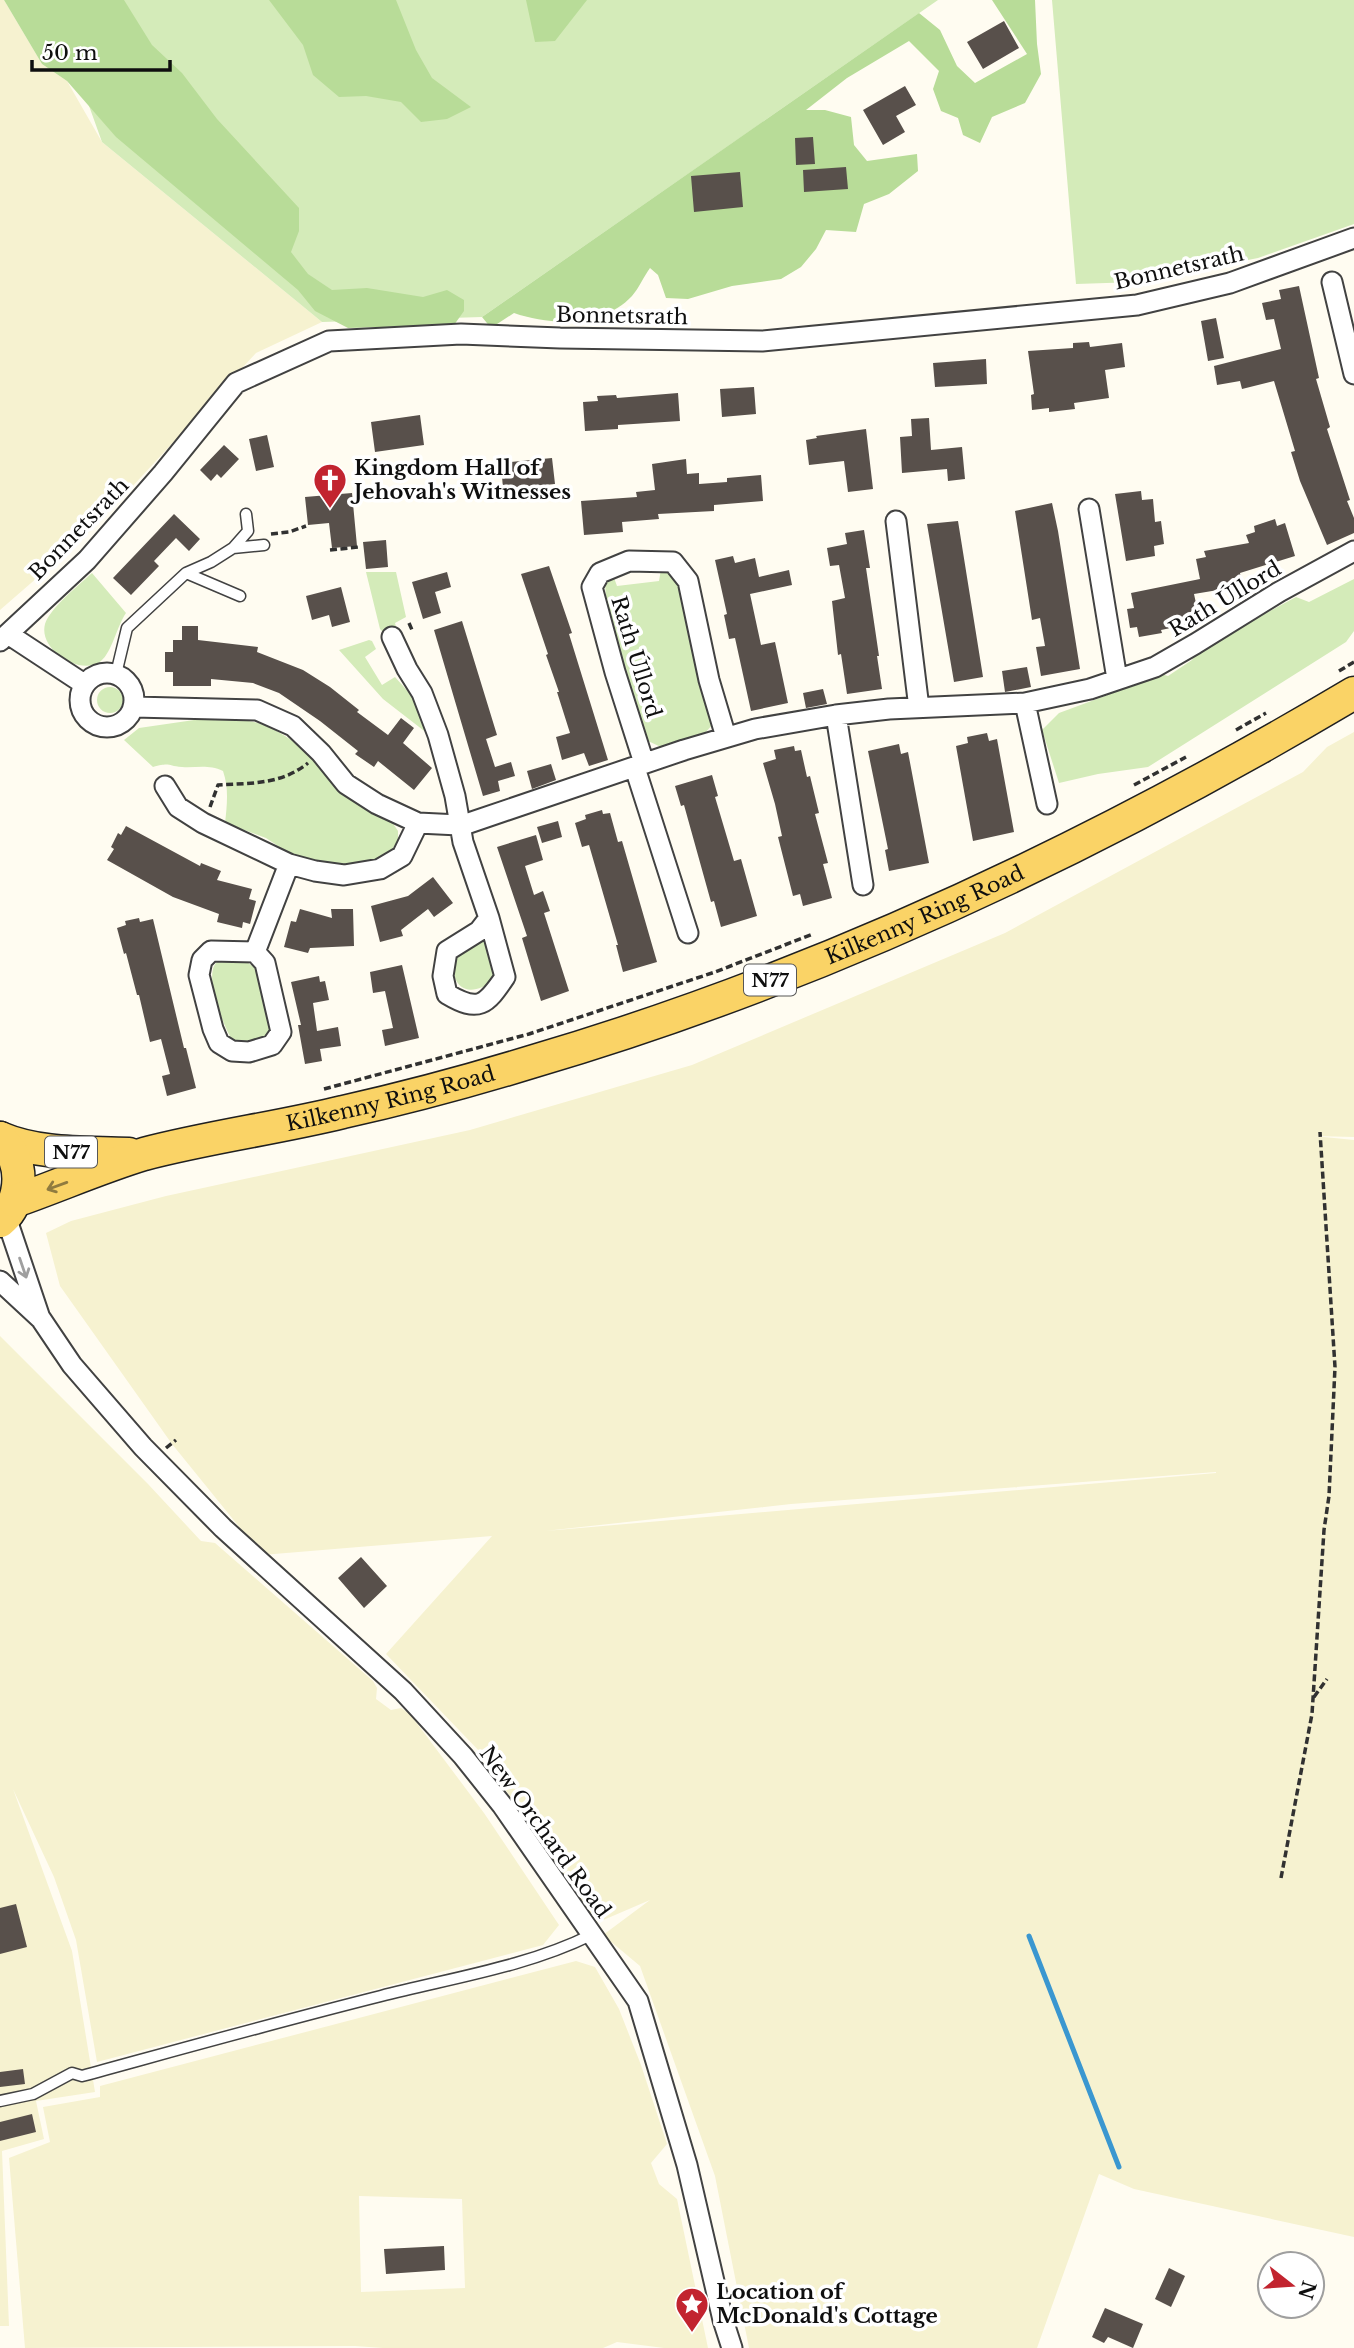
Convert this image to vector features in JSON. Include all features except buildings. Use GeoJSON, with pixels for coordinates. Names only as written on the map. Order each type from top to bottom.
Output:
{"type":"FeatureCollection","features":[{"type":"Feature","properties":{"kind":"main road","name":"Kilkenny Ring Road"},"geometry":{"type":"LineString","coordinates":[[7,1213],[144,1154],[344,1112],[531,1062],[696,1010],[973,896],[1102,834],[1245,758],[1346,683]]}},
{"type":"Feature","properties":{"kind":"main road","name":"Kilkenny Ring Road"},"geometry":{"type":"LineString","coordinates":[[0,1138],[21,1147],[53,1151],[144,1154]]}},
{"type":"Feature","properties":{"kind":"main road","name":"N77"},"geometry":{"type":"LineString","coordinates":[[0,1138],[13,1156],[19,1176],[7,1213]]}},
{"type":"Feature","properties":{"kind":"street","name":"Bonnetsrath"},"geometry":{"type":"LineString","coordinates":[[4,638],[87,560],[163,473],[236,383],[329,341],[461,334],[762,341],[1137,305],[1230,284],[1354,238]]}},
{"type":"Feature","properties":{"kind":"street"},"geometry":{"type":"LineString","coordinates":[[1332,282],[1354,374]]}},
{"type":"Feature","properties":{"kind":"street"},"geometry":{"type":"LineString","coordinates":[[1089,509],[1116,679]]}},
{"type":"Feature","properties":{"kind":"street"},"geometry":{"type":"LineString","coordinates":[[896,522],[919,708]]}},
{"type":"Feature","properties":{"kind":"street","name":"Rath Úllord"},"geometry":{"type":"LineString","coordinates":[[134,708],[257,710],[293,726],[321,753],[346,784],[377,804],[418,823],[458,825],[755,729],[836,715],[1025,703],[1090,689],[1155,667],[1279,592],[1354,551]]}},
{"type":"Feature","properties":{"kind":"street","name":"Rath Úllord"},"geometry":{"type":"LineString","coordinates":[[688,933],[639,766],[592,587],[600,573],[629,561],[673,562],[688,580],[709,680],[726,737]]}},
{"type":"Feature","properties":{"kind":"street"},"geometry":{"type":"LineString","coordinates":[[392,637],[422,693],[438,735],[455,796],[458,825],[489,918]]}},
{"type":"Feature","properties":{"kind":"street"},"geometry":{"type":"LineString","coordinates":[[4,638],[84,684]]}},
{"type":"Feature","properties":{"kind":"street"},"geometry":{"type":"LineString","coordinates":[[98,674],[116,674],[129,683],[135,699],[134,708],[122,723],[104,727],[95,725],[82,711],[80,692],[84,684],[98,674]]}},
{"type":"Feature","properties":{"kind":"street"},"geometry":{"type":"LineString","coordinates":[[1025,703],[1047,804]]}},
{"type":"Feature","properties":{"kind":"street"},"geometry":{"type":"LineString","coordinates":[[836,715],[863,885]]}},
{"type":"Feature","properties":{"kind":"street"},"geometry":{"type":"LineString","coordinates":[[165,786],[178,807],[203,823],[289,864],[316,872],[344,875],[380,869],[402,856],[418,823]]}},
{"type":"Feature","properties":{"kind":"street"},"geometry":{"type":"LineString","coordinates":[[255,952],[289,864]]}},
{"type":"Feature","properties":{"kind":"street"},"geometry":{"type":"LineString","coordinates":[[211,951],[255,952],[265,963],[281,1032],[272,1045],[249,1052],[232,1051],[219,1043],[213,1030],[200,975],[202,960],[211,951]]}},
{"type":"Feature","properties":{"kind":"street","name":"New Orchard Road"},"geometry":{"type":"LineString","coordinates":[[7,1213],[41,1320]]}},
{"type":"Feature","properties":{"kind":"street","name":"New Orchard Road"},"geometry":{"type":"LineString","coordinates":[[0,1281],[41,1320],[72,1365],[142,1447],[223,1528],[403,1691],[463,1756],[502,1805],[638,2001],[687,2165],[732,2348]]}},
{"type":"Feature","properties":{"kind":"lane"},"geometry":{"type":"LineString","coordinates":[[116,674],[127,628],[186,573],[233,548],[248,531],[246,514]]}},
{"type":"Feature","properties":{"kind":"lane"},"geometry":{"type":"LineString","coordinates":[[233,548],[264,545]]}},
{"type":"Feature","properties":{"kind":"lane"},"geometry":{"type":"LineString","coordinates":[[186,573],[240,596]]}},
{"type":"Feature","properties":{"kind":"lane"},"geometry":{"type":"LineString","coordinates":[[0,2101],[33,2094],[72,2073],[82,2076],[534,1958],[567,1947],[591,1935]]}},
{"type":"Feature","properties":{"kind":"path"},"geometry":{"type":"LineString","coordinates":[[330,550],[359,547]]}},
{"type":"Feature","properties":{"kind":"path"},"geometry":{"type":"LineString","coordinates":[[409,623],[412,630]]}},
{"type":"Feature","properties":{"kind":"path"},"geometry":{"type":"LineString","coordinates":[[1346,683],[1354,662]]}},
{"type":"Feature","properties":{"kind":"path"},"geometry":{"type":"LineString","coordinates":[[1230,733],[1266,713]]}},
{"type":"Feature","properties":{"kind":"path"},"geometry":{"type":"LineString","coordinates":[[1126,790],[1195,752]]}},
{"type":"Feature","properties":{"kind":"path"},"geometry":{"type":"LineString","coordinates":[[203,823],[218,785],[266,783],[281,779],[301,769],[321,753]]}},
{"type":"Feature","properties":{"kind":"path"},"geometry":{"type":"LineString","coordinates":[[314,1091],[529,1034],[715,972],[825,930]]}},
{"type":"Feature","properties":{"kind":"path"},"geometry":{"type":"LineString","coordinates":[[1281,1878],[1312,1714],[1324,1530],[1329,1496],[1335,1367],[1320,1132]]}},
{"type":"Feature","properties":{"kind":"path"},"geometry":{"type":"LineString","coordinates":[[1313,1699],[1327,1679]]}},
{"type":"Feature","properties":{"kind":"shaded area"},"geometry":{"type":"Polygon","coordinates":[[[0,0],[4,0],[42,64],[67,81],[102,142],[322,322],[256,353],[92,530],[0,610],[0,0]]]}},
{"type":"Feature","properties":{"kind":"shaded area"},"geometry":{"type":"Polygon","coordinates":[[[1354,732],[1354,1137],[1314,1136],[1354,1140],[1354,2237],[1134,2189],[1099,2174],[1037,2348],[749,2348],[715,2176],[640,1966],[603,1935],[650,1900],[594,1924],[482,1754],[386,1654],[492,1536],[262,1555],[172,1444],[60,1286],[46,1233],[71,1221],[166,1196],[470,1130],[692,1065],[1005,933],[1303,772],[1327,747],[1354,732]],[[1216,1473],[791,1504],[545,1531],[1216,1473]]]}},
{"type":"Feature","properties":{"kind":"shaded area"},"geometry":{"type":"Polygon","coordinates":[[[0,1336],[201,1541],[215,1543],[373,1681],[377,1688],[376,1699],[391,1710],[401,1708],[410,1714],[484,1813],[559,1925],[543,1945],[97,2062],[76,1940],[54,1877],[13,1789],[72,1951],[95,2092],[36,2101],[44,2139],[2,2151],[9,2326],[0,2326],[0,1336]]]}},
{"type":"Feature","properties":{"kind":"shaded area"},"geometry":{"type":"Polygon","coordinates":[[[576,1961],[595,1967],[619,2009],[667,2144],[651,2163],[659,2184],[677,2199],[708,2348],[664,2348],[617,2342],[603,2348],[25,2348],[9,2158],[50,2142],[43,2107],[100,2097],[100,2086],[576,1961]],[[359,2196],[361,2292],[465,2288],[462,2199],[359,2196]]]}},
{"type":"Feature","properties":{"kind":"green space"},"geometry":{"type":"Polygon","coordinates":[[[4,0],[124,0],[152,45],[182,73],[217,119],[299,208],[299,231],[291,252],[308,274],[332,290],[367,288],[423,297],[447,290],[464,300],[464,311],[454,325],[348,328],[315,311],[298,290],[116,137],[67,81],[42,64],[4,0]]]}},
{"type":"Feature","properties":{"kind":"green space"},"geometry":{"type":"Polygon","coordinates":[[[51,0],[938,0],[482,317],[322,322],[102,142],[51,0]]]}},
{"type":"Feature","properties":{"kind":"green space"},"geometry":{"type":"Polygon","coordinates":[[[269,0],[396,0],[416,50],[432,78],[471,107],[447,119],[421,122],[401,102],[366,96],[339,97],[313,75],[303,45],[269,0]]]}},
{"type":"Feature","properties":{"kind":"green space"},"geometry":{"type":"Polygon","coordinates":[[[526,0],[587,0],[555,41],[535,42],[526,0]]]}},
{"type":"Feature","properties":{"kind":"green space"},"geometry":{"type":"Polygon","coordinates":[[[992,0],[1035,0],[1041,74],[1025,103],[992,117],[980,143],[963,135],[958,118],[941,111],[933,89],[939,71],[909,41],[847,78],[806,110],[825,110],[851,117],[854,145],[867,161],[917,154],[918,171],[889,194],[864,204],[856,232],[826,230],[816,249],[801,267],[781,279],[732,286],[688,299],[666,298],[658,275],[650,268],[632,296],[607,314],[560,322],[514,313],[491,328],[482,317],[919,13],[940,30],[957,66],[975,83],[1027,54],[992,0]]]}},
{"type":"Feature","properties":{"kind":"green space"},"geometry":{"type":"Polygon","coordinates":[[[1052,0],[1354,0],[1354,224],[1258,258],[1137,282],[1076,284],[1052,0]]]}},
{"type":"Feature","properties":{"kind":"green space"},"geometry":{"type":"Polygon","coordinates":[[[664,568],[681,582],[714,723],[704,734],[661,747],[648,741],[634,705],[614,640],[605,581],[613,575],[617,586],[659,581],[661,569],[664,568]]]}},
{"type":"Feature","properties":{"kind":"green space"},"geometry":{"type":"Polygon","coordinates":[[[366,572],[396,572],[406,617],[395,623],[397,630],[385,634],[380,629],[366,572]]]}},
{"type":"Feature","properties":{"kind":"green space"},"geometry":{"type":"Polygon","coordinates":[[[92,573],[126,613],[105,657],[93,665],[83,666],[54,651],[45,634],[45,624],[59,604],[92,573]]]}},
{"type":"Feature","properties":{"kind":"green space"},"geometry":{"type":"Polygon","coordinates":[[[1354,579],[1354,631],[1346,642],[1148,767],[1059,783],[1042,730],[1059,713],[1158,673],[1168,676],[1192,660],[1197,650],[1296,597],[1309,602],[1354,579]]]}},
{"type":"Feature","properties":{"kind":"green space"},"geometry":{"type":"Polygon","coordinates":[[[369,640],[376,649],[365,657],[382,685],[395,677],[412,696],[432,737],[383,699],[339,650],[369,640]]]}},
{"type":"Feature","properties":{"kind":"green space"},"geometry":{"type":"Polygon","coordinates":[[[110,687],[119,691],[123,700],[119,709],[110,713],[101,709],[97,700],[101,691],[110,687]]]}},
{"type":"Feature","properties":{"kind":"green space"},"geometry":{"type":"Polygon","coordinates":[[[227,718],[271,728],[307,751],[392,822],[398,831],[398,842],[383,859],[338,868],[299,860],[266,838],[225,823],[227,790],[223,771],[207,767],[153,767],[124,740],[139,728],[227,718]]]}},
{"type":"Feature","properties":{"kind":"green space"},"geometry":{"type":"Polygon","coordinates":[[[484,936],[495,970],[493,981],[476,989],[465,989],[454,975],[453,959],[462,948],[484,936]]]}},
{"type":"Feature","properties":{"kind":"green space"},"geometry":{"type":"Polygon","coordinates":[[[222,956],[242,959],[257,969],[270,1032],[263,1040],[234,1044],[230,1036],[218,1007],[212,977],[214,967],[222,956]]]}},
{"type":"Feature","properties":{"kind":"waterway"},"geometry":{"type":"LineString","coordinates":[[1029,1936],[1119,2167]]}},
{"type":"Feature","properties":{"kind":"place","name":"Kingdom Hall of Jehovah's Witnesses"},"geometry":{"type":"Point","coordinates":[330,510]}},
{"type":"Feature","properties":{"kind":"place","name":"Location of McDonald's Cottage"},"geometry":{"type":"Point","coordinates":[692,2334]}}]}
